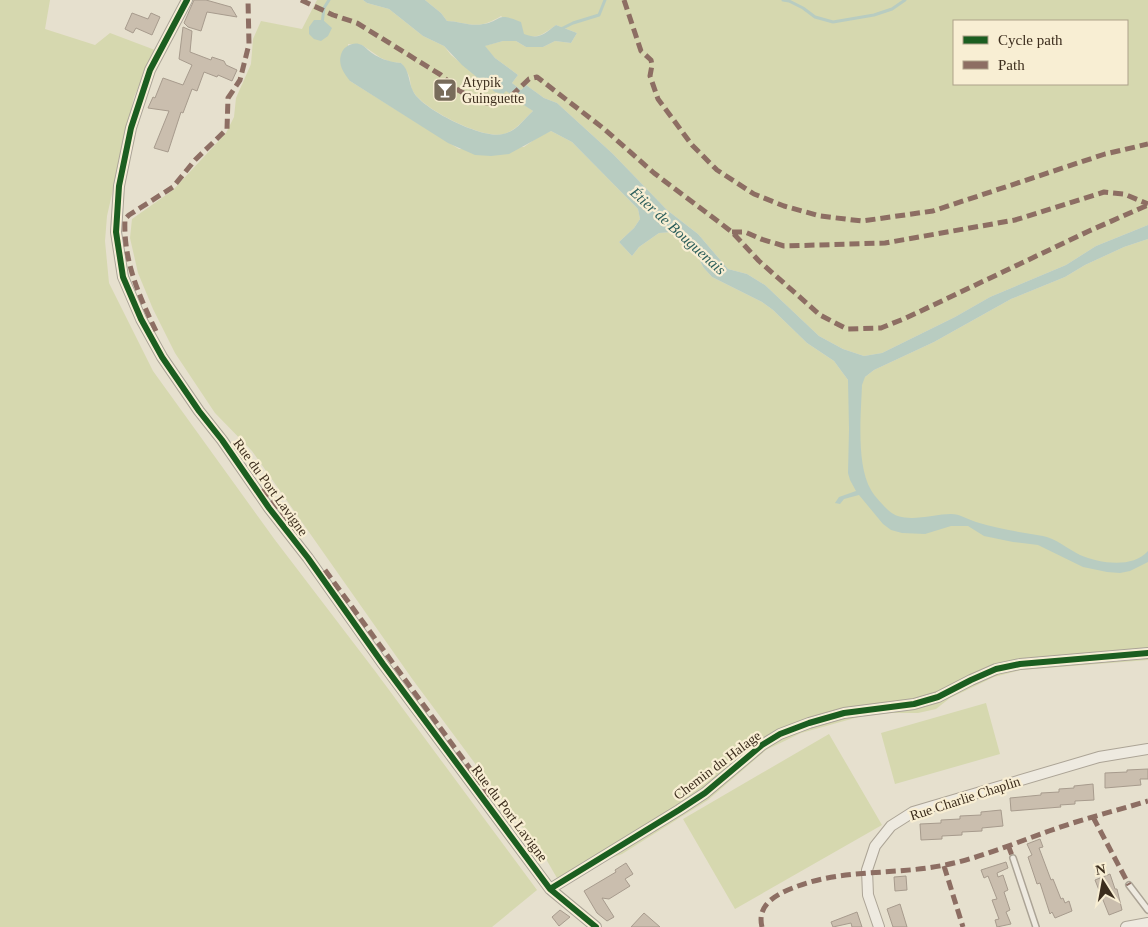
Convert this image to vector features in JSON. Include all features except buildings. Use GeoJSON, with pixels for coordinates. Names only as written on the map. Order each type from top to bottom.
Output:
{"type":"FeatureCollection","features":[{"type":"Feature","properties":{"kind":"street","name":"Rue du Port Lavigne"},"geometry":{"type":"LineString","coordinates":[[187,0],[150,70],[131,128],[119,186],[116,232],[123,277],[140,319],[162,357],[199,411],[550,889],[596,927]]}},
{"type":"Feature","properties":{"kind":"street","name":"Chemin du Halage"},"geometry":{"type":"LineString","coordinates":[[550,889],[705,793],[762,745],[780,734],[844,713],[914,704],[938,697],[996,669],[1148,653]]}},
{"type":"Feature","properties":{"kind":"street","name":"Rue Charlie Chaplin"},"geometry":{"type":"LineString","coordinates":[[879,927],[868,895],[867,870],[875,846],[891,826],[913,812],[959,798],[1099,757],[1148,749]]}},
{"type":"Feature","properties":{"kind":"street"},"geometry":{"type":"LineString","coordinates":[[1126,927],[1148,923]]}},
{"type":"Feature","properties":{"kind":"lane"},"geometry":{"type":"LineString","coordinates":[[1013,858],[1036,927]]}},
{"type":"Feature","properties":{"kind":"lane"},"geometry":{"type":"LineString","coordinates":[[1129,885],[1148,910]]}},
{"type":"Feature","properties":{"kind":"green space"},"geometry":{"type":"Polygon","coordinates":[[[0,0],[50,0],[45,29],[95,45],[110,33],[155,50],[134,97],[107,216],[105,241],[109,283],[153,371],[275,540],[375,671],[537,890],[492,927],[0,927],[0,0]]]}},
{"type":"Feature","properties":{"kind":"green space"},"geometry":{"type":"Polygon","coordinates":[[[317,0],[363,0],[367,3],[389,9],[423,36],[444,46],[451,55],[473,73],[506,90],[533,111],[516,127],[504,134],[495,135],[469,128],[440,114],[419,98],[412,89],[409,76],[401,63],[381,58],[362,45],[348,44],[350,81],[459,149],[524,147],[551,131],[572,142],[638,209],[640,219],[634,228],[619,242],[632,256],[639,247],[659,233],[673,232],[684,238],[695,250],[703,267],[712,277],[762,302],[773,310],[807,343],[834,361],[848,380],[865,377],[874,370],[934,342],[1011,299],[1065,277],[1085,265],[1124,247],[1148,239],[1148,660],[1021,670],[994,677],[950,698],[936,709],[918,713],[862,716],[801,733],[766,750],[708,800],[622,854],[557,878],[546,859],[413,680],[252,451],[215,413],[175,353],[138,273],[130,238],[132,219],[173,190],[226,133],[234,117],[236,98],[251,64],[253,39],[261,21],[302,29],[317,0]]]}},
{"type":"Feature","properties":{"kind":"green space"},"geometry":{"type":"Polygon","coordinates":[[[425,0],[1148,0],[1148,225],[1096,246],[1066,265],[990,297],[955,317],[882,353],[864,356],[843,349],[819,336],[765,285],[747,274],[728,269],[698,234],[667,210],[613,154],[557,103],[544,98],[526,85],[521,90],[512,83],[518,75],[495,58],[484,46],[503,41],[516,41],[526,47],[543,47],[555,41],[571,43],[577,33],[556,25],[539,35],[527,36],[501,16],[488,23],[478,25],[447,21],[441,13],[425,0]]]}},
{"type":"Feature","properties":{"kind":"green space"},"geometry":{"type":"Polygon","coordinates":[[[986,703],[1000,754],[895,784],[881,733],[986,703]]]}},
{"type":"Feature","properties":{"kind":"green space"},"geometry":{"type":"Polygon","coordinates":[[[829,734],[882,825],[735,909],[683,819],[829,734]]]}},
{"type":"Feature","properties":{"kind":"water","name":"Étier de Bouguenais"},"geometry":{"type":"Polygon","coordinates":[[[363,0],[425,0],[441,13],[447,21],[478,25],[507,17],[521,22],[524,34],[529,36],[541,35],[556,25],[577,33],[571,43],[555,41],[543,47],[526,47],[516,41],[503,41],[485,46],[495,58],[518,75],[512,83],[521,90],[526,85],[544,98],[557,103],[613,154],[667,210],[698,234],[728,269],[747,274],[765,285],[819,336],[843,349],[864,356],[882,353],[955,317],[990,297],[1066,265],[1096,246],[1148,225],[1148,239],[1124,247],[1085,265],[1065,277],[1011,299],[934,342],[874,370],[865,377],[862,385],[860,439],[866,480],[875,495],[894,514],[902,517],[918,518],[954,514],[993,527],[1048,537],[1080,555],[1106,562],[1115,563],[1133,560],[1141,557],[1148,551],[1148,562],[1130,571],[1120,573],[1107,572],[1083,567],[1038,545],[984,536],[968,526],[951,526],[925,534],[902,533],[891,530],[883,524],[859,495],[844,499],[840,504],[835,503],[839,497],[856,491],[848,473],[848,380],[834,361],[807,343],[762,302],[712,277],[703,267],[695,250],[684,238],[673,232],[659,233],[639,247],[632,256],[619,242],[634,228],[640,219],[638,209],[572,142],[551,131],[509,154],[475,155],[448,143],[350,81],[345,74],[340,60],[343,50],[353,44],[359,44],[379,57],[401,63],[406,69],[413,91],[418,98],[440,114],[468,128],[494,135],[508,133],[516,128],[533,111],[506,91],[503,94],[495,92],[462,65],[444,46],[423,36],[389,9],[367,3],[363,0]]]}},
{"type":"Feature","properties":{"kind":"water"},"geometry":{"type":"Polygon","coordinates":[[[314,20],[323,20],[332,28],[328,36],[321,41],[314,39],[309,34],[309,27],[314,20]]]}},
{"type":"Feature","properties":{"kind":"waterway"},"geometry":{"type":"LineString","coordinates":[[322,24],[324,8],[329,0]]}},
{"type":"Feature","properties":{"kind":"waterway"},"geometry":{"type":"LineString","coordinates":[[561,29],[599,15],[605,0]]}},
{"type":"Feature","properties":{"kind":"waterway"},"geometry":{"type":"LineString","coordinates":[[783,0],[803,8],[815,17],[833,22],[874,15],[892,9],[905,0]]}},
{"type":"Feature","properties":{"kind":"marked path"},"geometry":{"type":"LineString","coordinates":[[156,331],[138,291],[129,263],[125,219],[173,187],[195,160],[227,129],[228,98],[240,80],[249,44],[248,0]]}},
{"type":"Feature","properties":{"kind":"marked path"},"geometry":{"type":"LineString","coordinates":[[301,0],[333,15],[357,23],[441,75],[458,90],[486,103],[497,103],[508,99],[529,79],[537,77],[603,128],[654,173],[732,232],[759,261],[820,315],[847,329],[881,328],[906,318],[1148,205]]}},
{"type":"Feature","properties":{"kind":"marked path"},"geometry":{"type":"LineString","coordinates":[[624,0],[641,51],[651,60],[650,76],[658,99],[692,145],[717,170],[754,194],[784,206],[820,216],[862,221],[933,211],[1105,154],[1148,144]]}},
{"type":"Feature","properties":{"kind":"marked path"},"geometry":{"type":"LineString","coordinates":[[732,232],[745,232],[784,246],[885,243],[1015,220],[1104,192],[1124,194],[1148,204]]}},
{"type":"Feature","properties":{"kind":"marked path"},"geometry":{"type":"LineString","coordinates":[[263,488],[300,535]]}},
{"type":"Feature","properties":{"kind":"marked path"},"geometry":{"type":"LineString","coordinates":[[325,570],[490,796]]}},
{"type":"Feature","properties":{"kind":"marked path"},"geometry":{"type":"LineString","coordinates":[[762,927],[762,911],[766,905],[777,896],[798,886],[833,877],[927,868],[958,862],[1049,831],[1148,801]]}},
{"type":"Feature","properties":{"kind":"marked path"},"geometry":{"type":"LineString","coordinates":[[1093,817],[1129,885]]}},
{"type":"Feature","properties":{"kind":"marked path"},"geometry":{"type":"LineString","coordinates":[[1008,845],[1013,858]]}},
{"type":"Feature","properties":{"kind":"marked path"},"geometry":{"type":"LineString","coordinates":[[944,866],[963,927]]}},
{"type":"Feature","properties":{"kind":"cycle path"},"geometry":{"type":"LineString","coordinates":[[187,0],[150,70],[131,128],[119,186],[116,232],[123,277],[141,319],[162,357],[199,411],[550,889],[596,927]]}},
{"type":"Feature","properties":{"kind":"cycle path"},"geometry":{"type":"LineString","coordinates":[[550,889],[705,793],[762,745],[780,734],[844,713],[914,704],[938,697],[996,669],[1020,664],[1148,653]]}},
{"type":"Feature","properties":{"kind":"place","name":"Atypik Guinguette"},"geometry":{"type":"Point","coordinates":[445,90]}}]}
